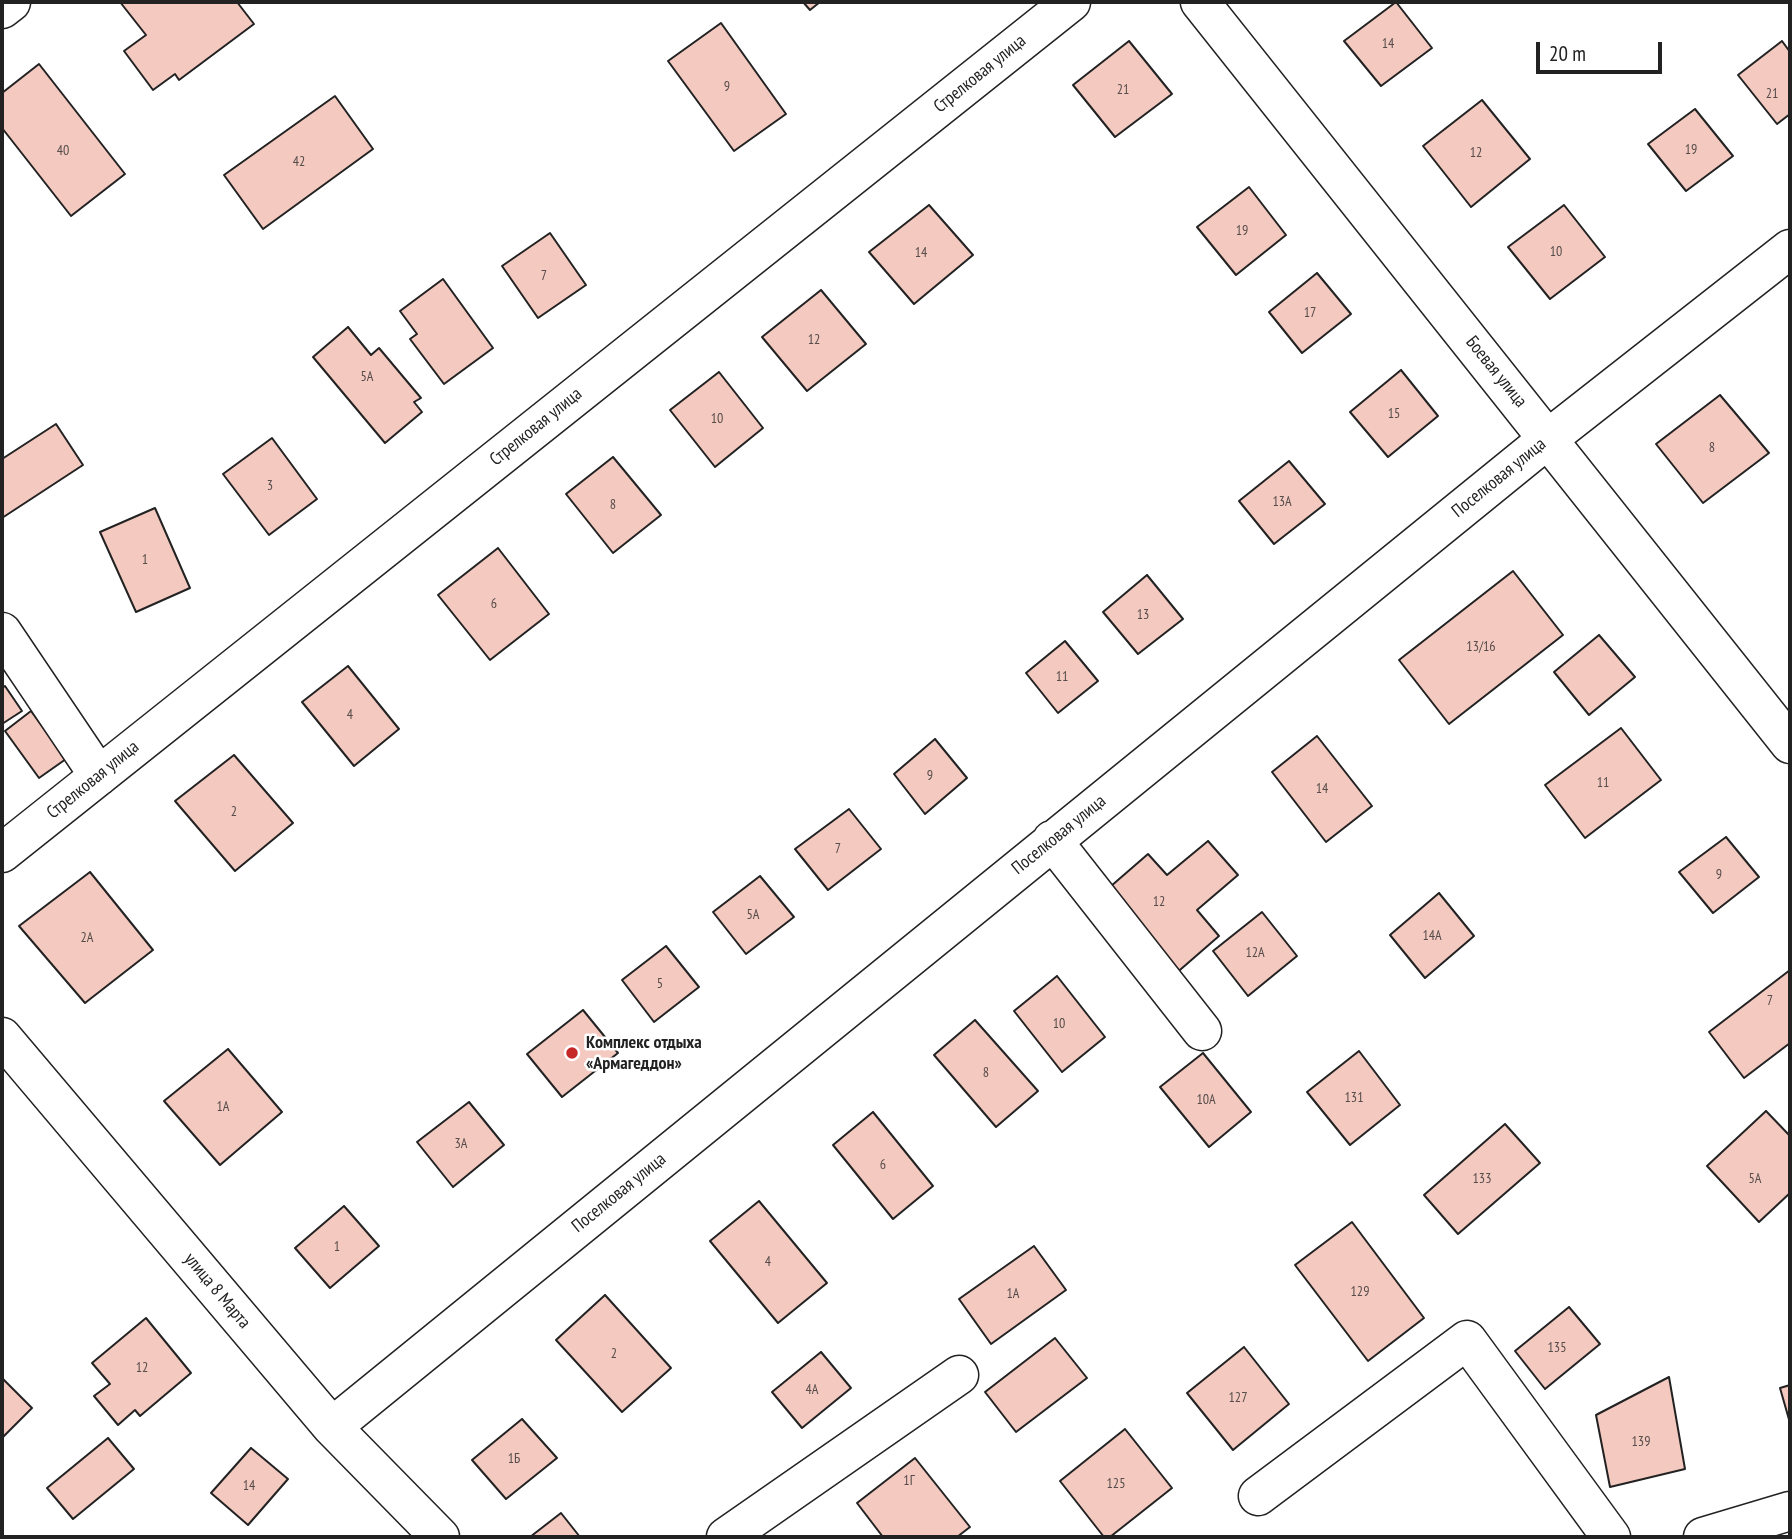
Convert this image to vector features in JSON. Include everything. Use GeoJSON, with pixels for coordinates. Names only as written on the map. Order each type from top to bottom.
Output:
{"type":"FeatureCollection","features":[{"type":"Feature","properties":{"kind":"street"},"geometry":{"type":"LineString","coordinates":[[2,9],[11,2]]}},
{"type":"Feature","properties":{"kind":"street","name":"Стрелковая улица"},"geometry":{"type":"LineString","coordinates":[[2,853],[1071,2]]}},
{"type":"Feature","properties":{"kind":"street","name":"Боевая улица"},"geometry":{"type":"LineString","coordinates":[[1200,2],[1790,744]]}},
{"type":"Feature","properties":{"kind":"street","name":"Поселковая улица"},"geometry":{"type":"LineString","coordinates":[[332,1426],[1549,438],[1790,249]]}},
{"type":"Feature","properties":{"kind":"street"},"geometry":{"type":"LineString","coordinates":[[2,632],[99,776]]}},
{"type":"Feature","properties":{"kind":"street"},"geometry":{"type":"LineString","coordinates":[[1052,840],[1202,1031]]}},
{"type":"Feature","properties":{"kind":"street","name":"улица 8 Марта"},"geometry":{"type":"LineString","coordinates":[[2,1037],[332,1426],[440,1537]]}},
{"type":"Feature","properties":{"kind":"street"},"geometry":{"type":"LineString","coordinates":[[1258,1496],[1467,1340],[1611,1537]]}},
{"type":"Feature","properties":{"kind":"street"},"geometry":{"type":"LineString","coordinates":[[726,1537],[959,1375]]}},
{"type":"Feature","properties":{"kind":"street"},"geometry":{"type":"LineString","coordinates":[[1703,1537],[1790,1511]]}},
{"type":"Feature","properties":{"kind":"building"},"geometry":{"type":"Polygon","coordinates":[[[120,2],[237,2],[254,24],[179,80],[175,74],[153,90],[124,51],[146,35],[120,2]]]}},
{"type":"Feature","properties":{"kind":"building"},"geometry":{"type":"Polygon","coordinates":[[[803,2],[820,2],[810,10],[803,2]]]}},
{"type":"Feature","properties":{"kind":"building"},"geometry":{"type":"Polygon","coordinates":[[[1396,2],[1432,48],[1381,86],[1344,41],[1396,2]]]}},
{"type":"Feature","properties":{"kind":"building"},"geometry":{"type":"Polygon","coordinates":[[[721,23],[786,114],[734,151],[668,61],[721,23]]]}},
{"type":"Feature","properties":{"kind":"building"},"geometry":{"type":"Polygon","coordinates":[[[1129,41],[1172,94],[1115,137],[1073,85],[1129,41]]]}},
{"type":"Feature","properties":{"kind":"building"},"geometry":{"type":"Polygon","coordinates":[[[1782,41],[1790,52],[1790,114],[1777,124],[1738,75],[1782,41]]]}},
{"type":"Feature","properties":{"kind":"building"},"geometry":{"type":"Polygon","coordinates":[[[39,64],[125,174],[71,216],[2,128],[2,93],[39,64]]]}},
{"type":"Feature","properties":{"kind":"building"},"geometry":{"type":"Polygon","coordinates":[[[335,96],[373,149],[263,229],[224,175],[335,96]]]}},
{"type":"Feature","properties":{"kind":"building"},"geometry":{"type":"Polygon","coordinates":[[[1482,100],[1530,159],[1471,207],[1423,146],[1482,100]]]}},
{"type":"Feature","properties":{"kind":"building"},"geometry":{"type":"Polygon","coordinates":[[[1695,109],[1733,156],[1686,191],[1648,144],[1695,109]]]}},
{"type":"Feature","properties":{"kind":"building"},"geometry":{"type":"Polygon","coordinates":[[[1249,187],[1286,235],[1236,275],[1197,227],[1249,187]]]}},
{"type":"Feature","properties":{"kind":"building"},"geometry":{"type":"Polygon","coordinates":[[[929,205],[973,255],[914,304],[869,252],[929,205]]]}},
{"type":"Feature","properties":{"kind":"building"},"geometry":{"type":"Polygon","coordinates":[[[1564,205],[1605,257],[1550,299],[1508,247],[1564,205]]]}},
{"type":"Feature","properties":{"kind":"building"},"geometry":{"type":"Polygon","coordinates":[[[550,233],[586,285],[538,318],[502,266],[550,233]]]}},
{"type":"Feature","properties":{"kind":"building"},"geometry":{"type":"Polygon","coordinates":[[[1317,273],[1351,314],[1302,353],[1269,312],[1317,273]]]}},
{"type":"Feature","properties":{"kind":"building"},"geometry":{"type":"Polygon","coordinates":[[[443,279],[493,348],[444,384],[410,339],[417,334],[400,311],[443,279]]]}},
{"type":"Feature","properties":{"kind":"building"},"geometry":{"type":"Polygon","coordinates":[[[821,290],[866,344],[807,391],[762,337],[821,290]]]}},
{"type":"Feature","properties":{"kind":"building"},"geometry":{"type":"Polygon","coordinates":[[[348,327],[371,355],[379,348],[421,398],[414,402],[422,412],[385,443],[313,357],[348,327]]]}},
{"type":"Feature","properties":{"kind":"building"},"geometry":{"type":"Polygon","coordinates":[[[1401,370],[1438,416],[1388,457],[1350,412],[1401,370]]]}},
{"type":"Feature","properties":{"kind":"building"},"geometry":{"type":"Polygon","coordinates":[[[719,372],[763,428],[715,467],[670,410],[719,372]]]}},
{"type":"Feature","properties":{"kind":"building"},"geometry":{"type":"Polygon","coordinates":[[[1720,395],[1769,453],[1703,503],[1656,444],[1720,395]]]}},
{"type":"Feature","properties":{"kind":"building"},"geometry":{"type":"Polygon","coordinates":[[[56,424],[83,465],[2,518],[2,459],[56,424]]]}},
{"type":"Feature","properties":{"kind":"building"},"geometry":{"type":"Polygon","coordinates":[[[272,438],[317,499],[269,535],[223,474],[272,438]]]}},
{"type":"Feature","properties":{"kind":"building"},"geometry":{"type":"Polygon","coordinates":[[[613,457],[661,515],[613,553],[566,494],[613,457]]]}},
{"type":"Feature","properties":{"kind":"building"},"geometry":{"type":"Polygon","coordinates":[[[1289,461],[1325,504],[1274,544],[1239,501],[1289,461]]]}},
{"type":"Feature","properties":{"kind":"building"},"geometry":{"type":"Polygon","coordinates":[[[155,508],[190,588],[136,612],[100,532],[155,508]]]}},
{"type":"Feature","properties":{"kind":"building"},"geometry":{"type":"Polygon","coordinates":[[[498,548],[549,614],[490,660],[438,595],[498,548]]]}},
{"type":"Feature","properties":{"kind":"building"},"geometry":{"type":"Polygon","coordinates":[[[1513,571],[1563,635],[1449,724],[1399,660],[1513,571]]]}},
{"type":"Feature","properties":{"kind":"building"},"geometry":{"type":"Polygon","coordinates":[[[1147,575],[1183,619],[1138,654],[1103,612],[1147,575]]]}},
{"type":"Feature","properties":{"kind":"building"},"geometry":{"type":"Polygon","coordinates":[[[1599,635],[1635,677],[1589,715],[1554,672],[1599,635]]]}},
{"type":"Feature","properties":{"kind":"building"},"geometry":{"type":"Polygon","coordinates":[[[1065,641],[1098,681],[1058,713],[1026,673],[1065,641]]]}},
{"type":"Feature","properties":{"kind":"building"},"geometry":{"type":"Polygon","coordinates":[[[348,666],[399,729],[354,766],[302,702],[348,666]]]}},
{"type":"Feature","properties":{"kind":"building"},"geometry":{"type":"Polygon","coordinates":[[[5,686],[22,711],[2,724],[2,688],[5,686]]]}},
{"type":"Feature","properties":{"kind":"building"},"geometry":{"type":"Polygon","coordinates":[[[31,711],[66,759],[39,778],[5,731],[31,711]]]}},
{"type":"Feature","properties":{"kind":"building"},"geometry":{"type":"Polygon","coordinates":[[[1621,728],[1661,780],[1585,838],[1545,785],[1621,728]]]}},
{"type":"Feature","properties":{"kind":"building"},"geometry":{"type":"Polygon","coordinates":[[[1317,736],[1372,806],[1326,842],[1272,772],[1317,736]]]}},
{"type":"Feature","properties":{"kind":"building"},"geometry":{"type":"Polygon","coordinates":[[[935,739],[967,778],[925,814],[894,774],[935,739]]]}},
{"type":"Feature","properties":{"kind":"building"},"geometry":{"type":"Polygon","coordinates":[[[234,755],[293,823],[235,871],[175,801],[234,755]]]}},
{"type":"Feature","properties":{"kind":"building"},"geometry":{"type":"Polygon","coordinates":[[[849,809],[881,849],[828,890],[795,849],[849,809]]]}},
{"type":"Feature","properties":{"kind":"building"},"geometry":{"type":"Polygon","coordinates":[[[1726,837],[1759,877],[1713,913],[1679,872],[1726,837]]]}},
{"type":"Feature","properties":{"kind":"building"},"geometry":{"type":"Polygon","coordinates":[[[1208,841],[1238,875],[1197,910],[1219,936],[1173,976],[1103,893],[1148,854],[1167,875],[1208,841]]]}},
{"type":"Feature","properties":{"kind":"building"},"geometry":{"type":"Polygon","coordinates":[[[90,872],[153,950],[85,1003],[19,926],[90,872]]]}},
{"type":"Feature","properties":{"kind":"building"},"geometry":{"type":"Polygon","coordinates":[[[760,876],[794,917],[746,954],[713,912],[760,876]]]}},
{"type":"Feature","properties":{"kind":"building"},"geometry":{"type":"Polygon","coordinates":[[[1439,893],[1474,936],[1425,978],[1390,935],[1439,893]]]}},
{"type":"Feature","properties":{"kind":"building"},"geometry":{"type":"Polygon","coordinates":[[[1262,912],[1297,956],[1248,996],[1213,951],[1262,912]]]}},
{"type":"Feature","properties":{"kind":"building"},"geometry":{"type":"Polygon","coordinates":[[[666,946],[699,987],[654,1022],[622,980],[666,946]]]}},
{"type":"Feature","properties":{"kind":"building"},"geometry":{"type":"Polygon","coordinates":[[[1790,970],[1790,1043],[1744,1078],[1709,1032],[1790,970]]]}},
{"type":"Feature","properties":{"kind":"building"},"geometry":{"type":"Polygon","coordinates":[[[1057,976],[1105,1037],[1062,1072],[1014,1011],[1057,976]]]}},
{"type":"Feature","properties":{"kind":"building","name":"Комплекс отдыха «Армагеддон»"},"geometry":{"type":"Polygon","coordinates":[[[583,1010],[618,1053],[562,1097],[527,1054],[583,1010]]]}},
{"type":"Feature","properties":{"kind":"building"},"geometry":{"type":"Polygon","coordinates":[[[975,1020],[1038,1091],[996,1127],[934,1055],[975,1020]]]}},
{"type":"Feature","properties":{"kind":"building"},"geometry":{"type":"Polygon","coordinates":[[[228,1049],[282,1112],[220,1165],[164,1101],[228,1049]]]}},
{"type":"Feature","properties":{"kind":"building"},"geometry":{"type":"Polygon","coordinates":[[[1359,1051],[1400,1105],[1350,1145],[1307,1092],[1359,1051]]]}},
{"type":"Feature","properties":{"kind":"building"},"geometry":{"type":"Polygon","coordinates":[[[1203,1053],[1251,1112],[1209,1147],[1160,1087],[1203,1053]]]}},
{"type":"Feature","properties":{"kind":"building"},"geometry":{"type":"Polygon","coordinates":[[[469,1102],[504,1145],[453,1187],[417,1142],[469,1102]]]}},
{"type":"Feature","properties":{"kind":"building"},"geometry":{"type":"Polygon","coordinates":[[[1766,1111],[1790,1136],[1790,1193],[1759,1222],[1707,1166],[1766,1111]]]}},
{"type":"Feature","properties":{"kind":"building"},"geometry":{"type":"Polygon","coordinates":[[[873,1112],[933,1186],[893,1219],[833,1145],[873,1112]]]}},
{"type":"Feature","properties":{"kind":"building"},"geometry":{"type":"Polygon","coordinates":[[[1505,1124],[1540,1163],[1458,1234],[1424,1195],[1505,1124]]]}},
{"type":"Feature","properties":{"kind":"building"},"geometry":{"type":"Polygon","coordinates":[[[759,1201],[827,1283],[778,1323],[710,1241],[759,1201]]]}},
{"type":"Feature","properties":{"kind":"building"},"geometry":{"type":"Polygon","coordinates":[[[344,1206],[379,1246],[330,1288],[295,1248],[344,1206]]]}},
{"type":"Feature","properties":{"kind":"building"},"geometry":{"type":"Polygon","coordinates":[[[1352,1222],[1424,1318],[1368,1361],[1295,1265],[1352,1222]]]}},
{"type":"Feature","properties":{"kind":"building"},"geometry":{"type":"Polygon","coordinates":[[[1034,1246],[1066,1290],[991,1344],[959,1299],[1034,1246]]]}},
{"type":"Feature","properties":{"kind":"building"},"geometry":{"type":"Polygon","coordinates":[[[605,1295],[671,1368],[622,1412],[556,1340],[605,1295]]]}},
{"type":"Feature","properties":{"kind":"building"},"geometry":{"type":"Polygon","coordinates":[[[1569,1307],[1600,1344],[1545,1389],[1515,1351],[1569,1307]]]}},
{"type":"Feature","properties":{"kind":"building"},"geometry":{"type":"Polygon","coordinates":[[[146,1318],[191,1373],[140,1416],[135,1410],[118,1425],[94,1396],[110,1384],[92,1363],[146,1318]]]}},
{"type":"Feature","properties":{"kind":"building"},"geometry":{"type":"Polygon","coordinates":[[[1055,1338],[1087,1378],[1016,1432],[985,1392],[1055,1338]]]}},
{"type":"Feature","properties":{"kind":"building"},"geometry":{"type":"Polygon","coordinates":[[[1244,1347],[1289,1404],[1233,1450],[1187,1393],[1244,1347]]]}},
{"type":"Feature","properties":{"kind":"building"},"geometry":{"type":"Polygon","coordinates":[[[821,1352],[851,1388],[802,1428],[772,1392],[821,1352]]]}},
{"type":"Feature","properties":{"kind":"building"},"geometry":{"type":"Polygon","coordinates":[[[1669,1377],[1685,1469],[1610,1487],[1596,1415],[1669,1377]]]}},
{"type":"Feature","properties":{"kind":"building"},"geometry":{"type":"Polygon","coordinates":[[[2,1378],[32,1408],[2,1438],[2,1378]]]}},
{"type":"Feature","properties":{"kind":"building"},"geometry":{"type":"Polygon","coordinates":[[[1790,1385],[1790,1423],[1780,1388],[1790,1385]]]}},
{"type":"Feature","properties":{"kind":"building"},"geometry":{"type":"Polygon","coordinates":[[[522,1419],[557,1458],[506,1499],[472,1460],[522,1419]]]}},
{"type":"Feature","properties":{"kind":"building"},"geometry":{"type":"Polygon","coordinates":[[[1125,1429],[1172,1488],[1110,1537],[1104,1537],[1060,1481],[1125,1429]]]}},
{"type":"Feature","properties":{"kind":"building"},"geometry":{"type":"Polygon","coordinates":[[[108,1438],[134,1469],[73,1519],[47,1488],[108,1438]]]}},
{"type":"Feature","properties":{"kind":"building"},"geometry":{"type":"Polygon","coordinates":[[[251,1448],[288,1479],[248,1525],[211,1493],[251,1448]]]}},
{"type":"Feature","properties":{"kind":"building"},"geometry":{"type":"Polygon","coordinates":[[[915,1458],[970,1527],[957,1537],[883,1537],[857,1503],[915,1458]]]}},
{"type":"Feature","properties":{"kind":"building"},"geometry":{"type":"Polygon","coordinates":[[[561,1513],[580,1537],[530,1537],[561,1513]]]}},
{"type":"Feature","properties":{"kind":"place","name":"Комплекс отдыха «Армагеддон»"},"geometry":{"type":"Point","coordinates":[572,1053]}}]}
